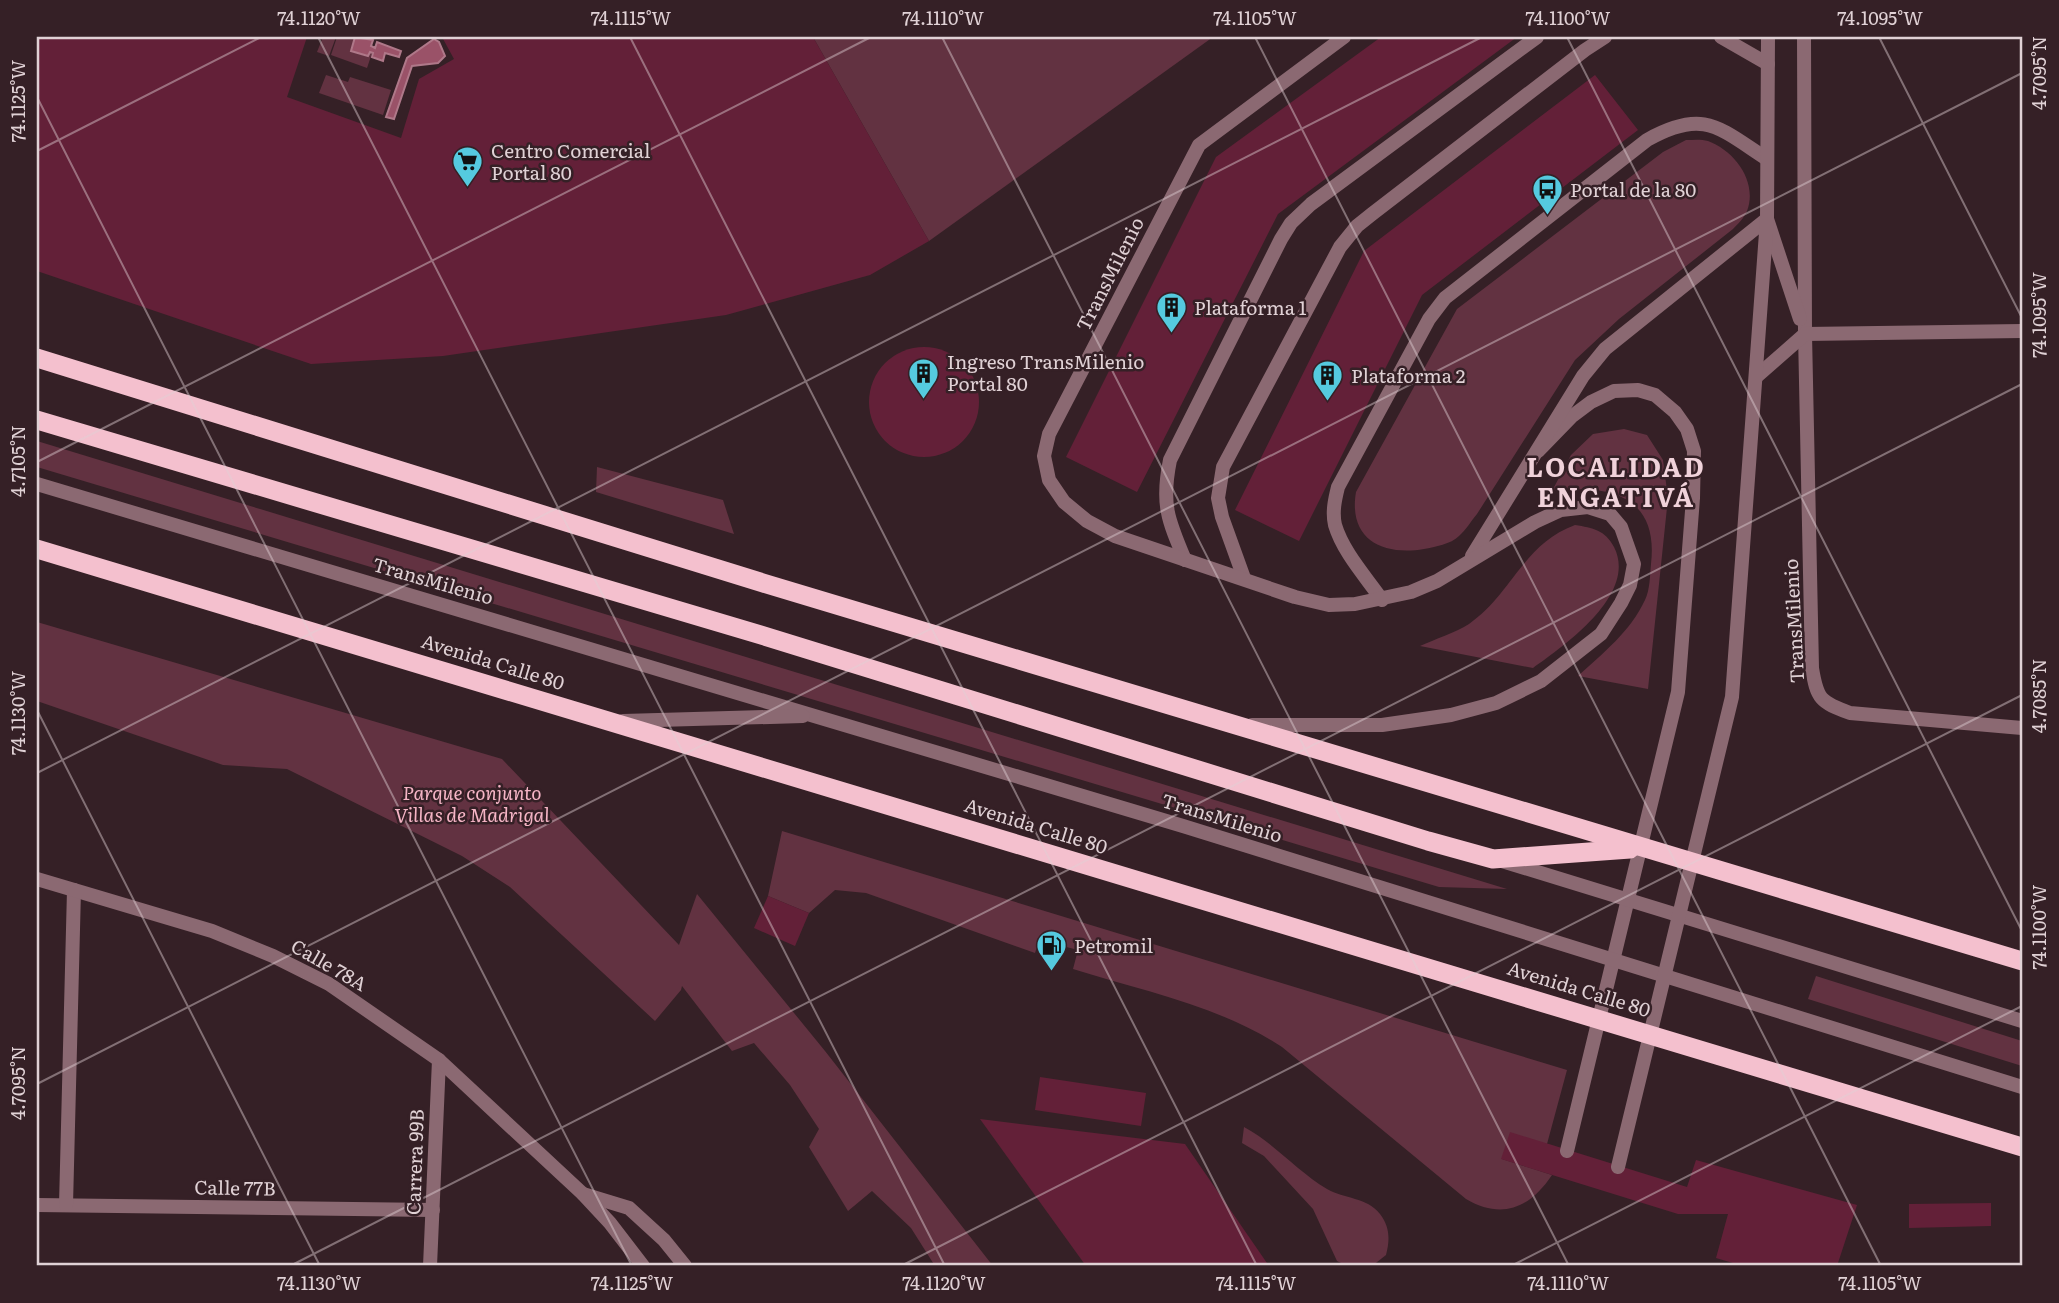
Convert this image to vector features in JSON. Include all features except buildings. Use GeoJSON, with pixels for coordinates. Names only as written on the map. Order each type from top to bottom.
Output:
{"type":"FeatureCollection","features":[{"type":"Feature","properties":{"kind":"highway"},"geometry":{"type":"LineString","coordinates":[[37,358],[762,583],[2022,961]]}},
{"type":"Feature","properties":{"kind":"highway"},"geometry":{"type":"LineString","coordinates":[[37,420],[761,635],[1493,859],[1640,848]]}},
{"type":"Feature","properties":{"kind":"highway","name":"Avenida Calle 80"},"geometry":{"type":"LineString","coordinates":[[37,549],[2022,1147]]}},
{"type":"Feature","properties":{"kind":"street","name":"TransMilenio"},"geometry":{"type":"LineString","coordinates":[[1233,725],[1382,725],[1451,715],[1496,703],[1541,681],[1601,634],[1630,585],[1634,564],[1621,527],[1610,514],[1588,507],[1561,510],[1535,522],[1437,581],[1411,592],[1382,600],[1329,605],[1295,597],[1115,536],[1087,521],[1064,502],[1049,480],[1044,456],[1049,434],[1199,145],[1344,37]]}},
{"type":"Feature","properties":{"kind":"street"},"geometry":{"type":"LineString","coordinates":[[1185,560],[1165,503],[1165,484],[1170,460],[1291,223],[1311,204],[1537,37]]}},
{"type":"Feature","properties":{"kind":"street"},"geometry":{"type":"LineString","coordinates":[[1244,578],[1218,498],[1223,467],[1340,247],[1371,214],[1605,37]]}},
{"type":"Feature","properties":{"kind":"street"},"geometry":{"type":"LineString","coordinates":[[1721,37],[1768,64]]}},
{"type":"Feature","properties":{"kind":"street","name":"TransMilenio"},"geometry":{"type":"LineString","coordinates":[[1618,1167],[1732,697],[1767,219],[1768,37]]}},
{"type":"Feature","properties":{"kind":"street","name":"TransMilenio"},"geometry":{"type":"LineString","coordinates":[[1804,37],[1805,334],[1812,668],[1815,688],[1826,704],[1850,713],[2022,728]]}},
{"type":"Feature","properties":{"kind":"street"},"geometry":{"type":"LineString","coordinates":[[1382,600],[1353,558],[1335,524],[1336,496],[1338,487],[1423,331],[1445,298],[1647,140],[1669,128],[1688,123],[1705,123],[1768,159]]}},
{"type":"Feature","properties":{"kind":"street","name":"TransMilenio"},"geometry":{"type":"LineString","coordinates":[[1767,219],[1805,334]]}},
{"type":"Feature","properties":{"kind":"street","name":"TransMilenio"},"geometry":{"type":"LineString","coordinates":[[1467,563],[1583,376],[1605,349],[1767,219]]}},
{"type":"Feature","properties":{"kind":"street"},"geometry":{"type":"LineString","coordinates":[[1756,377],[1805,334],[2022,331]]}},
{"type":"Feature","properties":{"kind":"street","name":"TransMilenio"},"geometry":{"type":"LineString","coordinates":[[1538,451],[1571,417],[1591,402],[1614,391],[1638,390],[1655,394],[1675,412],[1687,429],[1694,451],[1678,692],[1567,1151]]}},
{"type":"Feature","properties":{"kind":"street","name":"TransMilenio"},"geometry":{"type":"LineString","coordinates":[[37,484],[1170,822],[2022,1087]]}},
{"type":"Feature","properties":{"kind":"street","name":"TransMilenio"},"geometry":{"type":"LineString","coordinates":[[611,722],[818,716]]}},
{"type":"Feature","properties":{"kind":"street"},"geometry":{"type":"LineString","coordinates":[[1493,859],[2022,1021]]}},
{"type":"Feature","properties":{"kind":"street","name":"Calle 78A"},"geometry":{"type":"LineString","coordinates":[[37,879],[212,931],[273,956],[329,984],[439,1060],[583,1194],[643,1266]]}},
{"type":"Feature","properties":{"kind":"street"},"geometry":{"type":"LineString","coordinates":[[66,1205],[74,890]]}},
{"type":"Feature","properties":{"kind":"street","name":"Carrera 99B"},"geometry":{"type":"LineString","coordinates":[[430,1266],[439,1060]]}},
{"type":"Feature","properties":{"kind":"street"},"geometry":{"type":"LineString","coordinates":[[583,1194],[629,1208],[664,1240],[685,1266]]}},
{"type":"Feature","properties":{"kind":"street","name":"Calle 77B"},"geometry":{"type":"LineString","coordinates":[[37,1205],[433,1210]]}},
{"type":"Feature","properties":{"kind":"street"},"geometry":{"type":"LineString","coordinates":[[630,1266],[631,1250]]}},
{"type":"Feature","properties":{"kind":"green space"},"geometry":{"type":"Polygon","coordinates":[[[323,37],[336,37],[329,56],[317,52],[323,37]]]}},
{"type":"Feature","properties":{"kind":"green space"},"geometry":{"type":"Polygon","coordinates":[[[337,37],[355,37],[351,51],[368,57],[372,53],[367,68],[331,55],[337,37]]]}},
{"type":"Feature","properties":{"kind":"green space"},"geometry":{"type":"Polygon","coordinates":[[[813,37],[1213,37],[929,241],[813,37]]]}},
{"type":"Feature","properties":{"kind":"green space"},"geometry":{"type":"Polygon","coordinates":[[[326,75],[348,82],[350,77],[391,90],[383,115],[319,93],[326,75]]]}},
{"type":"Feature","properties":{"kind":"green space"},"geometry":{"type":"Polygon","coordinates":[[[1686,140],[1705,140],[1718,146],[1742,169],[1747,179],[1750,200],[1743,218],[1733,229],[1619,319],[1575,360],[1477,514],[1459,536],[1443,545],[1409,550],[1395,550],[1371,541],[1357,522],[1356,492],[1457,309],[1663,152],[1686,140]]]}},
{"type":"Feature","properties":{"kind":"green space"},"geometry":{"type":"Polygon","coordinates":[[[1624,429],[1647,435],[1663,460],[1668,498],[1648,689],[1578,676],[1624,632],[1645,600],[1651,564],[1651,541],[1647,522],[1638,509],[1626,499],[1610,493],[1573,489],[1552,491],[1571,455],[1593,434],[1624,429]]]}},
{"type":"Feature","properties":{"kind":"green space"},"geometry":{"type":"Polygon","coordinates":[[[37,441],[1507,889],[1439,887],[37,467],[37,441]]]}},
{"type":"Feature","properties":{"kind":"green space"},"geometry":{"type":"Polygon","coordinates":[[[597,467],[723,500],[734,534],[596,492],[597,467]]]}},
{"type":"Feature","properties":{"kind":"green space"},"geometry":{"type":"Polygon","coordinates":[[[1575,525],[1593,529],[1607,537],[1614,547],[1619,565],[1616,582],[1607,600],[1563,646],[1533,668],[1420,646],[1469,624],[1484,612],[1543,544],[1557,533],[1575,525]]]}},
{"type":"Feature","properties":{"kind":"green space","name":"Parque conjunto Villas de Madrigal"},"geometry":{"type":"Polygon","coordinates":[[[37,622],[502,759],[679,945],[697,894],[825,1051],[993,1266],[935,1266],[911,1228],[872,1191],[848,1211],[809,1147],[819,1129],[790,1085],[754,1043],[732,1051],[682,986],[655,1021],[510,887],[462,856],[287,769],[223,765],[37,701],[37,622]]]}},
{"type":"Feature","properties":{"kind":"green space"},"geometry":{"type":"Polygon","coordinates":[[[782,831],[1567,1070],[1547,1144],[1502,1159],[1552,1175],[1534,1196],[1514,1207],[1492,1209],[1466,1199],[1282,1047],[1207,1010],[1073,969],[1078,950],[1039,940],[1035,953],[866,893],[835,890],[809,913],[768,896],[782,831]]]}},
{"type":"Feature","properties":{"kind":"green space"},"geometry":{"type":"Polygon","coordinates":[[[1816,976],[2022,1041],[2022,1066],[1808,999],[1816,976]]]}},
{"type":"Feature","properties":{"kind":"green space"},"geometry":{"type":"Polygon","coordinates":[[[1244,1127],[1327,1189],[1375,1208],[1387,1229],[1386,1255],[1372,1266],[1347,1266],[1337,1261],[1313,1209],[1264,1156],[1242,1143],[1244,1127]]]}},
{"type":"Feature","properties":{"kind":"shaded area"},"geometry":{"type":"Polygon","coordinates":[[[355,37],[373,40],[371,46],[375,48],[377,42],[401,51],[399,57],[385,53],[383,61],[372,57],[373,53],[370,52],[368,56],[351,51],[355,37]]]}},
{"type":"Feature","properties":{"kind":"shaded area"},"geometry":{"type":"Polygon","coordinates":[[[434,39],[439,42],[445,56],[438,63],[412,66],[394,119],[386,117],[407,58],[434,39]]]}},
{"type":"Feature","properties":{"kind":"place","name":"Centro Comercial Portal 80"},"geometry":{"type":"Point","coordinates":[468,189]}},
{"type":"Feature","properties":{"kind":"place","name":"Portal de la 80"},"geometry":{"type":"Point","coordinates":[1547,217]}},
{"type":"Feature","properties":{"kind":"place","name":"Plataforma 1"},"geometry":{"type":"Point","coordinates":[1171,335]}},
{"type":"Feature","properties":{"kind":"place","name":"Ingreso TransMilenio Portal 80"},"geometry":{"type":"Point","coordinates":[924,400]}},
{"type":"Feature","properties":{"kind":"place","name":"Plataforma 2"},"geometry":{"type":"Point","coordinates":[1328,403]}},
{"type":"Feature","properties":{"kind":"place","name":"Petromil"},"geometry":{"type":"Point","coordinates":[1051,973]}},
{"type":"Feature","properties":{"kind":"district","name":"LOCALIDAD ENGATIVÁ"},"geometry":{"type":"Point","coordinates":[1616,483]}}]}
